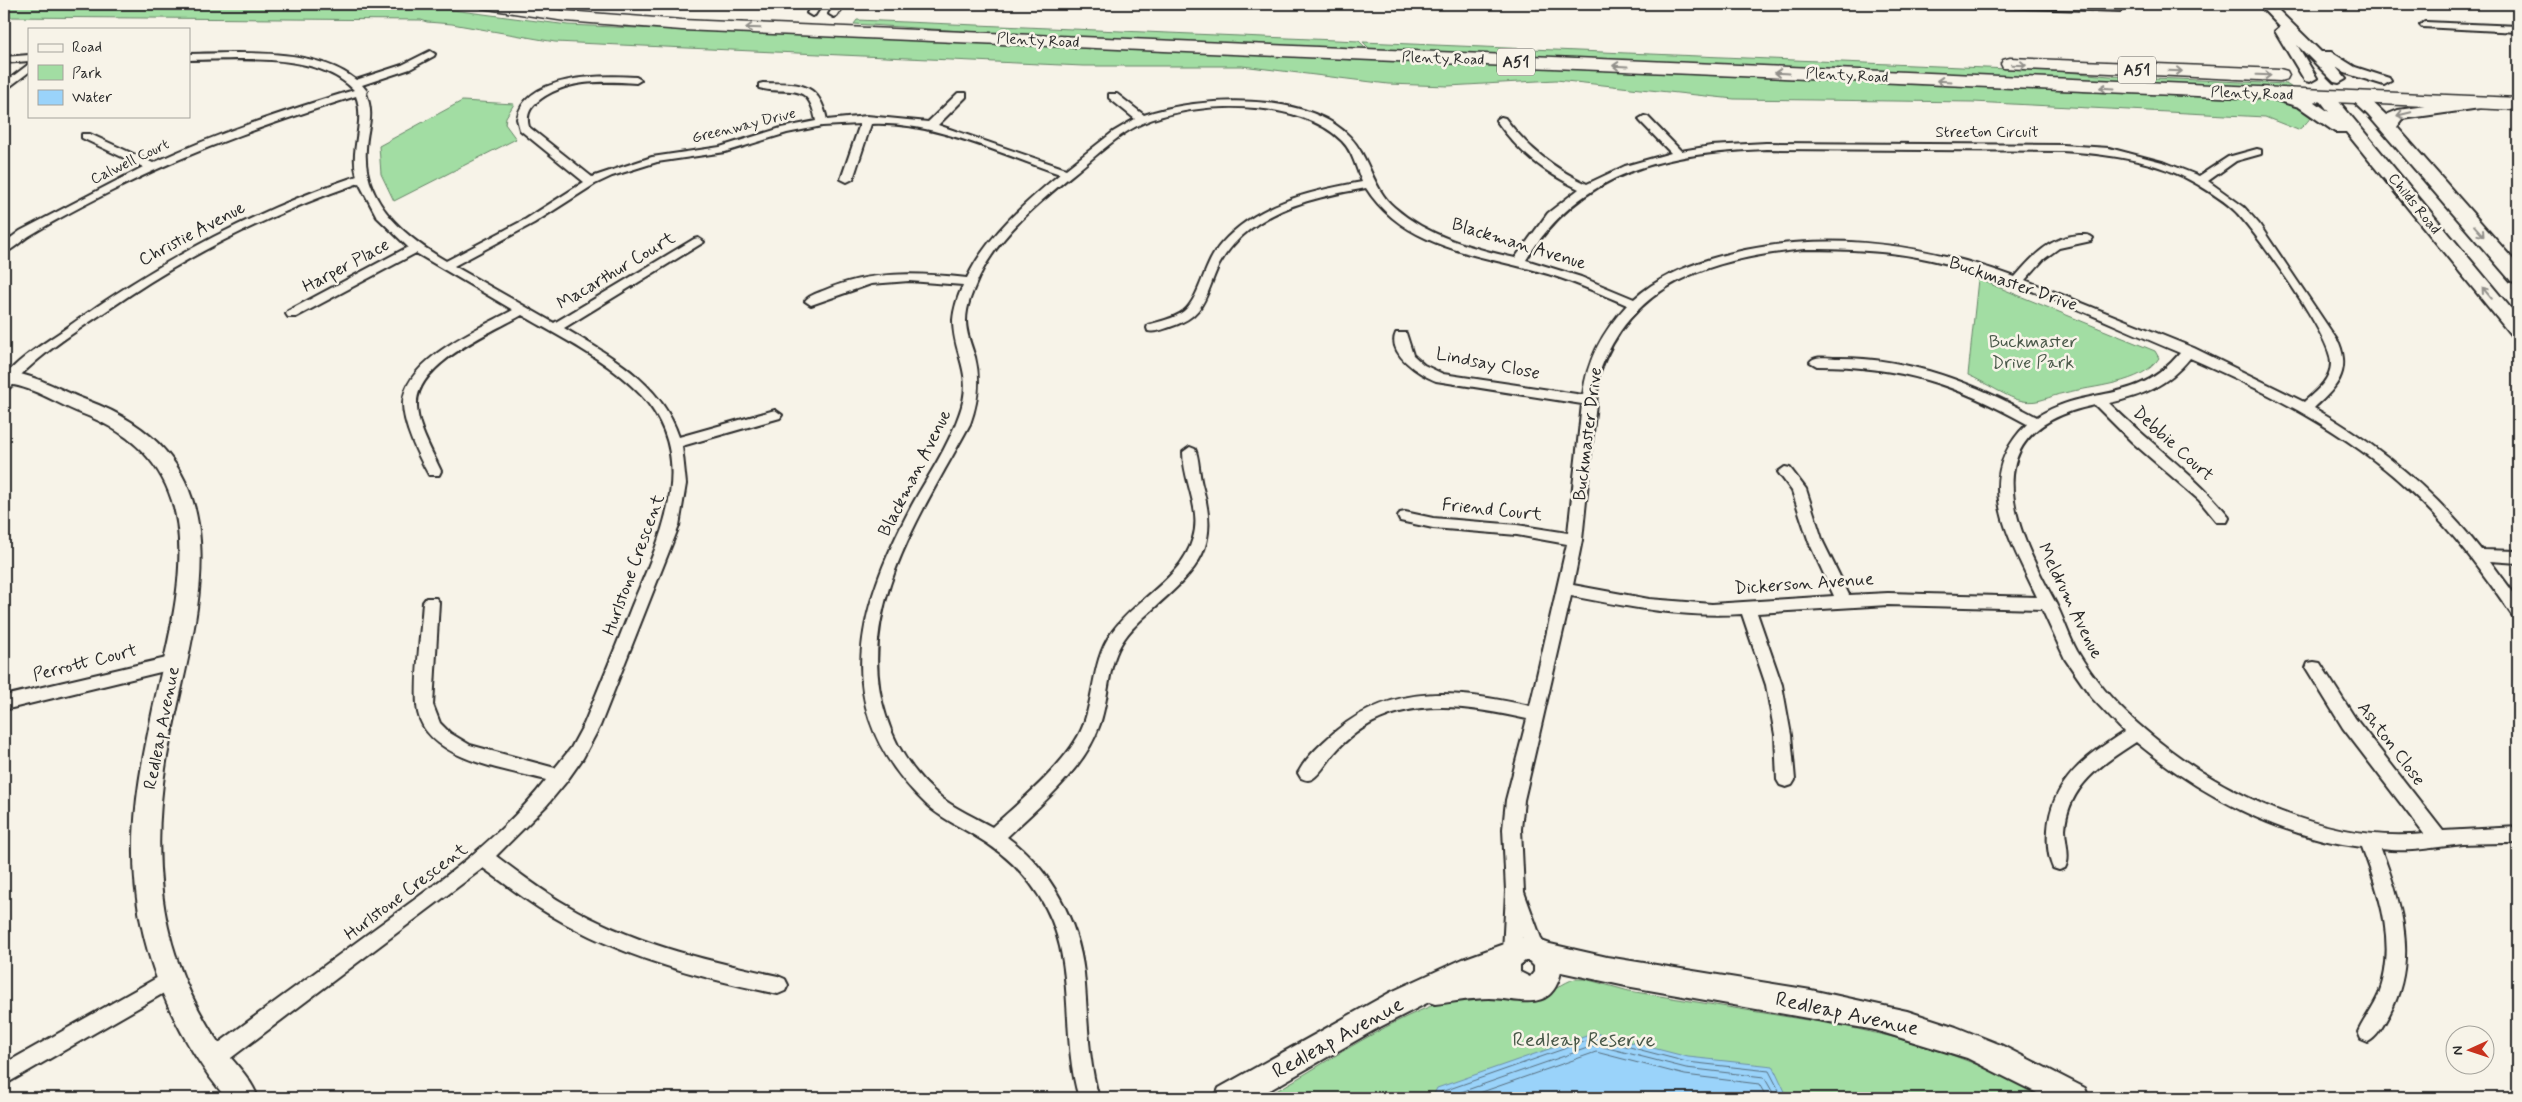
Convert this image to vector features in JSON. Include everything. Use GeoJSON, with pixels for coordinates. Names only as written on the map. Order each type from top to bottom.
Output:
{"type":"FeatureCollection","features":[{"type":"Feature","properties":{"kind":"highway","name":"Plenty Road"},"geometry":{"type":"LineString","coordinates":[[488,4],[605,20],[802,30],[2518,104]]}},
{"type":"Feature","properties":{"kind":"highway"},"geometry":{"type":"LineString","coordinates":[[627,4],[672,7]]}},
{"type":"Feature","properties":{"kind":"highway"},"geometry":{"type":"LineString","coordinates":[[802,30],[807,10],[842,11]]}},
{"type":"Feature","properties":{"kind":"highway"},"geometry":{"type":"LineString","coordinates":[[824,31],[842,11]]}},
{"type":"Feature","properties":{"kind":"highway","name":"Plenty Road"},"geometry":{"type":"LineString","coordinates":[[1996,64],[2518,88]]}},
{"type":"Feature","properties":{"kind":"highway","name":"Childs Road"},"geometry":{"type":"LineString","coordinates":[[2310,78],[2325,96]]}},
{"type":"Feature","properties":{"kind":"highway","name":"Childs Road"},"geometry":{"type":"LineString","coordinates":[[2339,80],[2357,97]]}},
{"type":"Feature","properties":{"kind":"main road"},"geometry":{"type":"LineString","coordinates":[[2280,95],[2294,99],[2316,110],[2376,158],[2397,156],[2419,164]]}},
{"type":"Feature","properties":{"kind":"main road","name":"Childs Road"},"geometry":{"type":"LineString","coordinates":[[2325,96],[2518,330]]}},
{"type":"Feature","properties":{"kind":"main road","name":"Childs Road"},"geometry":{"type":"LineString","coordinates":[[2357,97],[2374,111],[2518,277]]}},
{"type":"Feature","properties":{"kind":"main road"},"geometry":{"type":"LineString","coordinates":[[2388,128],[2391,119],[2398,115],[2487,103]]}},
{"type":"Feature","properties":{"kind":"street"},"geometry":{"type":"LineString","coordinates":[[1996,4],[2120,8]]}},
{"type":"Feature","properties":{"kind":"street"},"geometry":{"type":"LineString","coordinates":[[2264,4],[2339,80]]}},
{"type":"Feature","properties":{"kind":"street"},"geometry":{"type":"LineString","coordinates":[[2264,4],[2310,78]]}},
{"type":"Feature","properties":{"kind":"street"},"geometry":{"type":"LineString","coordinates":[[2425,25],[2518,29]]}},
{"type":"Feature","properties":{"kind":"street"},"geometry":{"type":"LineString","coordinates":[[2295,34],[2350,70],[2384,82]]}},
{"type":"Feature","properties":{"kind":"street","name":"Calwell Court"},"geometry":{"type":"LineString","coordinates":[[4,249],[24,234],[152,167],[259,123],[359,87],[430,54]]}},
{"type":"Feature","properties":{"kind":"street"},"geometry":{"type":"LineString","coordinates":[[190,57],[297,60],[325,67],[359,87]]}},
{"type":"Feature","properties":{"kind":"street"},"geometry":{"type":"LineString","coordinates":[[4,60],[28,58]]}},
{"type":"Feature","properties":{"kind":"street"},"geometry":{"type":"LineString","coordinates":[[4,88],[28,68]]}},
{"type":"Feature","properties":{"kind":"street"},"geometry":{"type":"LineString","coordinates":[[591,182],[524,128],[522,122],[524,112],[541,95],[567,84],[598,79],[636,80]]}},
{"type":"Feature","properties":{"kind":"street"},"geometry":{"type":"LineString","coordinates":[[764,86],[799,89],[811,93],[818,102],[822,123]]}},
{"type":"Feature","properties":{"kind":"street","name":"Hurlstone Crescent"},"geometry":{"type":"LineString","coordinates":[[212,1060],[483,858],[519,825],[560,777],[592,726],[672,526],[679,486],[680,466],[676,443],[662,412],[642,386],[616,367],[416,248],[398,233],[374,206],[363,178],[360,150],[366,110],[359,87]]}},
{"type":"Feature","properties":{"kind":"street"},"geometry":{"type":"LineString","coordinates":[[931,126],[962,95]]}},
{"type":"Feature","properties":{"kind":"street"},"geometry":{"type":"LineString","coordinates":[[1113,96],[1142,119]]}},
{"type":"Feature","properties":{"kind":"street","name":"Blackman Avenue"},"geometry":{"type":"LineString","coordinates":[[1089,1098],[1079,1062],[1075,978],[1067,934],[1047,892],[1017,856],[994,837],[937,804],[903,768],[881,731],[870,692],[868,670],[870,641],[882,586],[892,560],[963,424],[968,409],[972,382],[962,342],[959,319],[960,309],[971,282],[1005,230],[1038,197],[1120,132],[1142,119],[1180,108],[1211,105],[1252,105],[1299,113],[1328,126],[1348,141],[1360,158],[1369,184],[1383,202],[1395,214],[1428,235],[1468,251],[1519,262],[1576,280],[1634,304]]}},
{"type":"Feature","properties":{"kind":"street"},"geometry":{"type":"LineString","coordinates":[[1644,119],[1679,155]]}},
{"type":"Feature","properties":{"kind":"street"},"geometry":{"type":"LineString","coordinates":[[847,179],[867,120]]}},
{"type":"Feature","properties":{"kind":"street","name":"Greenway Drive"},"geometry":{"type":"LineString","coordinates":[[446,266],[544,212],[591,182],[640,163],[721,150],[768,135],[822,123],[867,120],[898,121],[931,126],[1068,173]]}},
{"type":"Feature","properties":{"kind":"street"},"geometry":{"type":"LineString","coordinates":[[1501,120],[1523,149],[1536,161],[1586,188]]}},
{"type":"Feature","properties":{"kind":"street"},"geometry":{"type":"LineString","coordinates":[[86,136],[152,167]]}},
{"type":"Feature","properties":{"kind":"street","name":"Streeton Circuit"},"geometry":{"type":"LineString","coordinates":[[1519,262],[1545,224],[1558,210],[1586,188],[1630,168],[1679,155],[1720,148],[1766,146],[2082,149],[2109,151],[2145,159],[2200,181],[2226,197],[2248,217],[2333,343],[2338,365],[2335,377],[2329,387],[2306,408]]}},
{"type":"Feature","properties":{"kind":"street"},"geometry":{"type":"LineString","coordinates":[[2200,181],[2232,159],[2257,152]]}},
{"type":"Feature","properties":{"kind":"street","name":"Christie Avenue"},"geometry":{"type":"LineString","coordinates":[[7,382],[51,346],[124,293],[208,244],[305,198],[363,178]]}},
{"type":"Feature","properties":{"kind":"street"},"geometry":{"type":"LineString","coordinates":[[1153,328],[1177,322],[1192,312],[1203,295],[1216,261],[1224,248],[1247,226],[1292,202],[1332,190],[1369,184]]}},
{"type":"Feature","properties":{"kind":"street"},"geometry":{"type":"LineString","coordinates":[[2018,281],[2051,246],[2067,240],[2087,238]]}},
{"type":"Feature","properties":{"kind":"street","name":"Macarthur Court"},"geometry":{"type":"LineString","coordinates":[[553,329],[698,242]]}},
{"type":"Feature","properties":{"kind":"street","name":"Buckmaster Drive"},"geometry":{"type":"LineString","coordinates":[[1529,959],[1515,891],[1512,829],[1514,800],[1576,540],[1592,374],[1602,345],[1619,320],[1634,304],[1672,278],[1712,261],[1759,250],[1800,246],[1848,246],[1901,251],[1957,262],[2018,281],[2189,351],[2249,378],[2306,408],[2366,447],[2398,472],[2441,512],[2478,555],[2518,611]]}},
{"type":"Feature","properties":{"kind":"street","name":"Harper Place"},"geometry":{"type":"LineString","coordinates":[[292,314],[416,248]]}},
{"type":"Feature","properties":{"kind":"street"},"geometry":{"type":"LineString","coordinates":[[812,301],[842,286],[883,277],[910,276],[971,282]]}},
{"type":"Feature","properties":{"kind":"street"},"geometry":{"type":"LineString","coordinates":[[434,471],[412,413],[410,402],[413,386],[431,364],[522,310]]}},
{"type":"Feature","properties":{"kind":"street","name":"Lindsay Close"},"geometry":{"type":"LineString","coordinates":[[1401,336],[1401,342],[1410,360],[1429,373],[1441,378],[1590,400]]}},
{"type":"Feature","properties":{"kind":"street","name":"Meldrum Avenue"},"geometry":{"type":"LineString","coordinates":[[2189,351],[2173,372],[2158,383],[2129,395],[2098,400],[2065,409],[2036,423],[2027,431],[2009,457],[2004,471],[2003,489],[2012,524],[2082,673],[2113,712],[2166,758],[2239,801],[2307,827],[2369,841],[2395,843],[2440,841],[2467,836],[2518,834]]}},
{"type":"Feature","properties":{"kind":"street"},"geometry":{"type":"LineString","coordinates":[[1817,362],[1863,361],[1910,368],[1956,382],[2002,403],[2036,423]]}},
{"type":"Feature","properties":{"kind":"street","name":"Redleap Avenue"},"geometry":{"type":"LineString","coordinates":[[7,382],[33,396],[62,398],[110,417],[149,445],[164,463],[182,494],[190,523],[193,562],[151,782],[146,858],[149,895],[169,980],[192,1027],[212,1060],[244,1098]]}},
{"type":"Feature","properties":{"kind":"street","name":"Debbie Court"},"geometry":{"type":"LineString","coordinates":[[2098,400],[2143,444],[2204,496],[2222,518]]}},
{"type":"Feature","properties":{"kind":"street"},"geometry":{"type":"LineString","coordinates":[[676,443],[775,415]]}},
{"type":"Feature","properties":{"kind":"street"},"geometry":{"type":"LineString","coordinates":[[994,837],[1026,808],[1082,746],[1091,729],[1097,710],[1102,667],[1118,636],[1138,612],[1172,585],[1186,570],[1196,554],[1202,536],[1204,520],[1201,503],[1190,471],[1190,452]]}},
{"type":"Feature","properties":{"kind":"street"},"geometry":{"type":"LineString","coordinates":[[1785,472],[1799,489],[1816,542],[1844,601]]}},
{"type":"Feature","properties":{"kind":"street","name":"Friend Court"},"geometry":{"type":"LineString","coordinates":[[1405,517],[1433,523],[1517,530],[1576,540]]}},
{"type":"Feature","properties":{"kind":"street"},"geometry":{"type":"LineString","coordinates":[[2478,555],[2518,557]]}},
{"type":"Feature","properties":{"kind":"street","name":"Dickerson Avenue"},"geometry":{"type":"LineString","coordinates":[[1565,589],[1649,605],[1712,610],[1844,601],[1935,599],[2048,603]]}},
{"type":"Feature","properties":{"kind":"street"},"geometry":{"type":"LineString","coordinates":[[431,602],[425,705],[428,718],[433,727],[453,745],[466,751],[560,777]]}},
{"type":"Feature","properties":{"kind":"street"},"geometry":{"type":"LineString","coordinates":[[1748,609],[1774,685],[1783,735],[1786,780]]}},
{"type":"Feature","properties":{"kind":"street","name":"Perrott Court"},"geometry":{"type":"LineString","coordinates":[[4,703],[175,662]]}},
{"type":"Feature","properties":{"kind":"street","name":"Ashton Close"},"geometry":{"type":"LineString","coordinates":[[2314,668],[2349,723],[2440,841]]}},
{"type":"Feature","properties":{"kind":"street"},"geometry":{"type":"LineString","coordinates":[[1307,773],[1339,736],[1356,723],[1395,706],[1442,699],[1466,700],[1536,714]]}},
{"type":"Feature","properties":{"kind":"street"},"geometry":{"type":"LineString","coordinates":[[2058,862],[2054,829],[2056,813],[2064,797],[2075,779],[2136,733]]}},
{"type":"Feature","properties":{"kind":"street"},"geometry":{"type":"LineString","coordinates":[[2368,1032],[2387,999],[2397,958],[2393,912],[2386,886],[2369,841]]}},
{"type":"Feature","properties":{"kind":"street"},"geometry":{"type":"LineString","coordinates":[[483,858],[566,915],[636,948],[721,974],[778,985]]}},
{"type":"Feature","properties":{"kind":"street","name":"Buckmaster Drive"},"geometry":{"type":"LineString","coordinates":[[1515,891],[1529,959]]}},
{"type":"Feature","properties":{"kind":"street","name":"Redleap Avenue"},"geometry":{"type":"LineString","coordinates":[[1420,993],[1488,985],[1537,989],[1529,959]]}},
{"type":"Feature","properties":{"kind":"street","name":"Redleap Avenue"},"geometry":{"type":"LineString","coordinates":[[1229,1098],[1350,1030],[1464,971],[1529,959],[1568,972],[1605,970],[1852,1012],[1899,1022],[1939,1034],[1987,1053],[2042,1079],[2075,1098]]}},
{"type":"Feature","properties":{"kind":"street"},"geometry":{"type":"LineString","coordinates":[[4,1075],[169,980]]}},
{"type":"Feature","properties":{"kind":"green space"},"geometry":{"type":"Polygon","coordinates":[[[4,4],[406,4],[568,25],[2315,102],[2315,106],[2310,118],[2298,130],[2265,117],[1973,102],[1734,99],[1556,80],[1448,86],[1388,84],[1242,66],[1083,66],[555,42],[421,20],[4,17],[4,4]]]}},
{"type":"Feature","properties":{"kind":"green space"},"geometry":{"type":"Polygon","coordinates":[[[857,20],[1359,41],[1368,50],[1025,35],[854,24],[857,20]]]}},
{"type":"Feature","properties":{"kind":"green space"},"geometry":{"type":"Polygon","coordinates":[[[1363,42],[2057,71],[2109,76],[2286,84],[2294,89],[1371,50],[1363,42]]]}},
{"type":"Feature","properties":{"kind":"green space"},"geometry":{"type":"Polygon","coordinates":[[[462,101],[514,104],[506,117],[505,124],[516,139],[394,201],[381,174],[379,146],[462,101]]]}},
{"type":"Feature","properties":{"kind":"green space","name":"Buckmaster Drive Park"},"geometry":{"type":"Polygon","coordinates":[[[1978,279],[2155,351],[2159,358],[2151,367],[2141,373],[2116,383],[2029,402],[2017,400],[1968,375],[1978,279]]]}},
{"type":"Feature","properties":{"kind":"green space","name":"Redleap Reserve"},"geometry":{"type":"Polygon","coordinates":[[[1575,979],[1585,979],[1629,991],[1844,1026],[1893,1037],[1941,1051],[1997,1072],[2047,1098],[1264,1098],[1374,1033],[1442,1002],[1480,996],[1545,994],[1575,979]]]}},
{"type":"Feature","properties":{"kind":"water"},"geometry":{"type":"Polygon","coordinates":[[[1595,1033],[1688,1057],[1773,1066],[1788,1098],[1432,1098],[1437,1088],[1595,1033]]]}}]}
